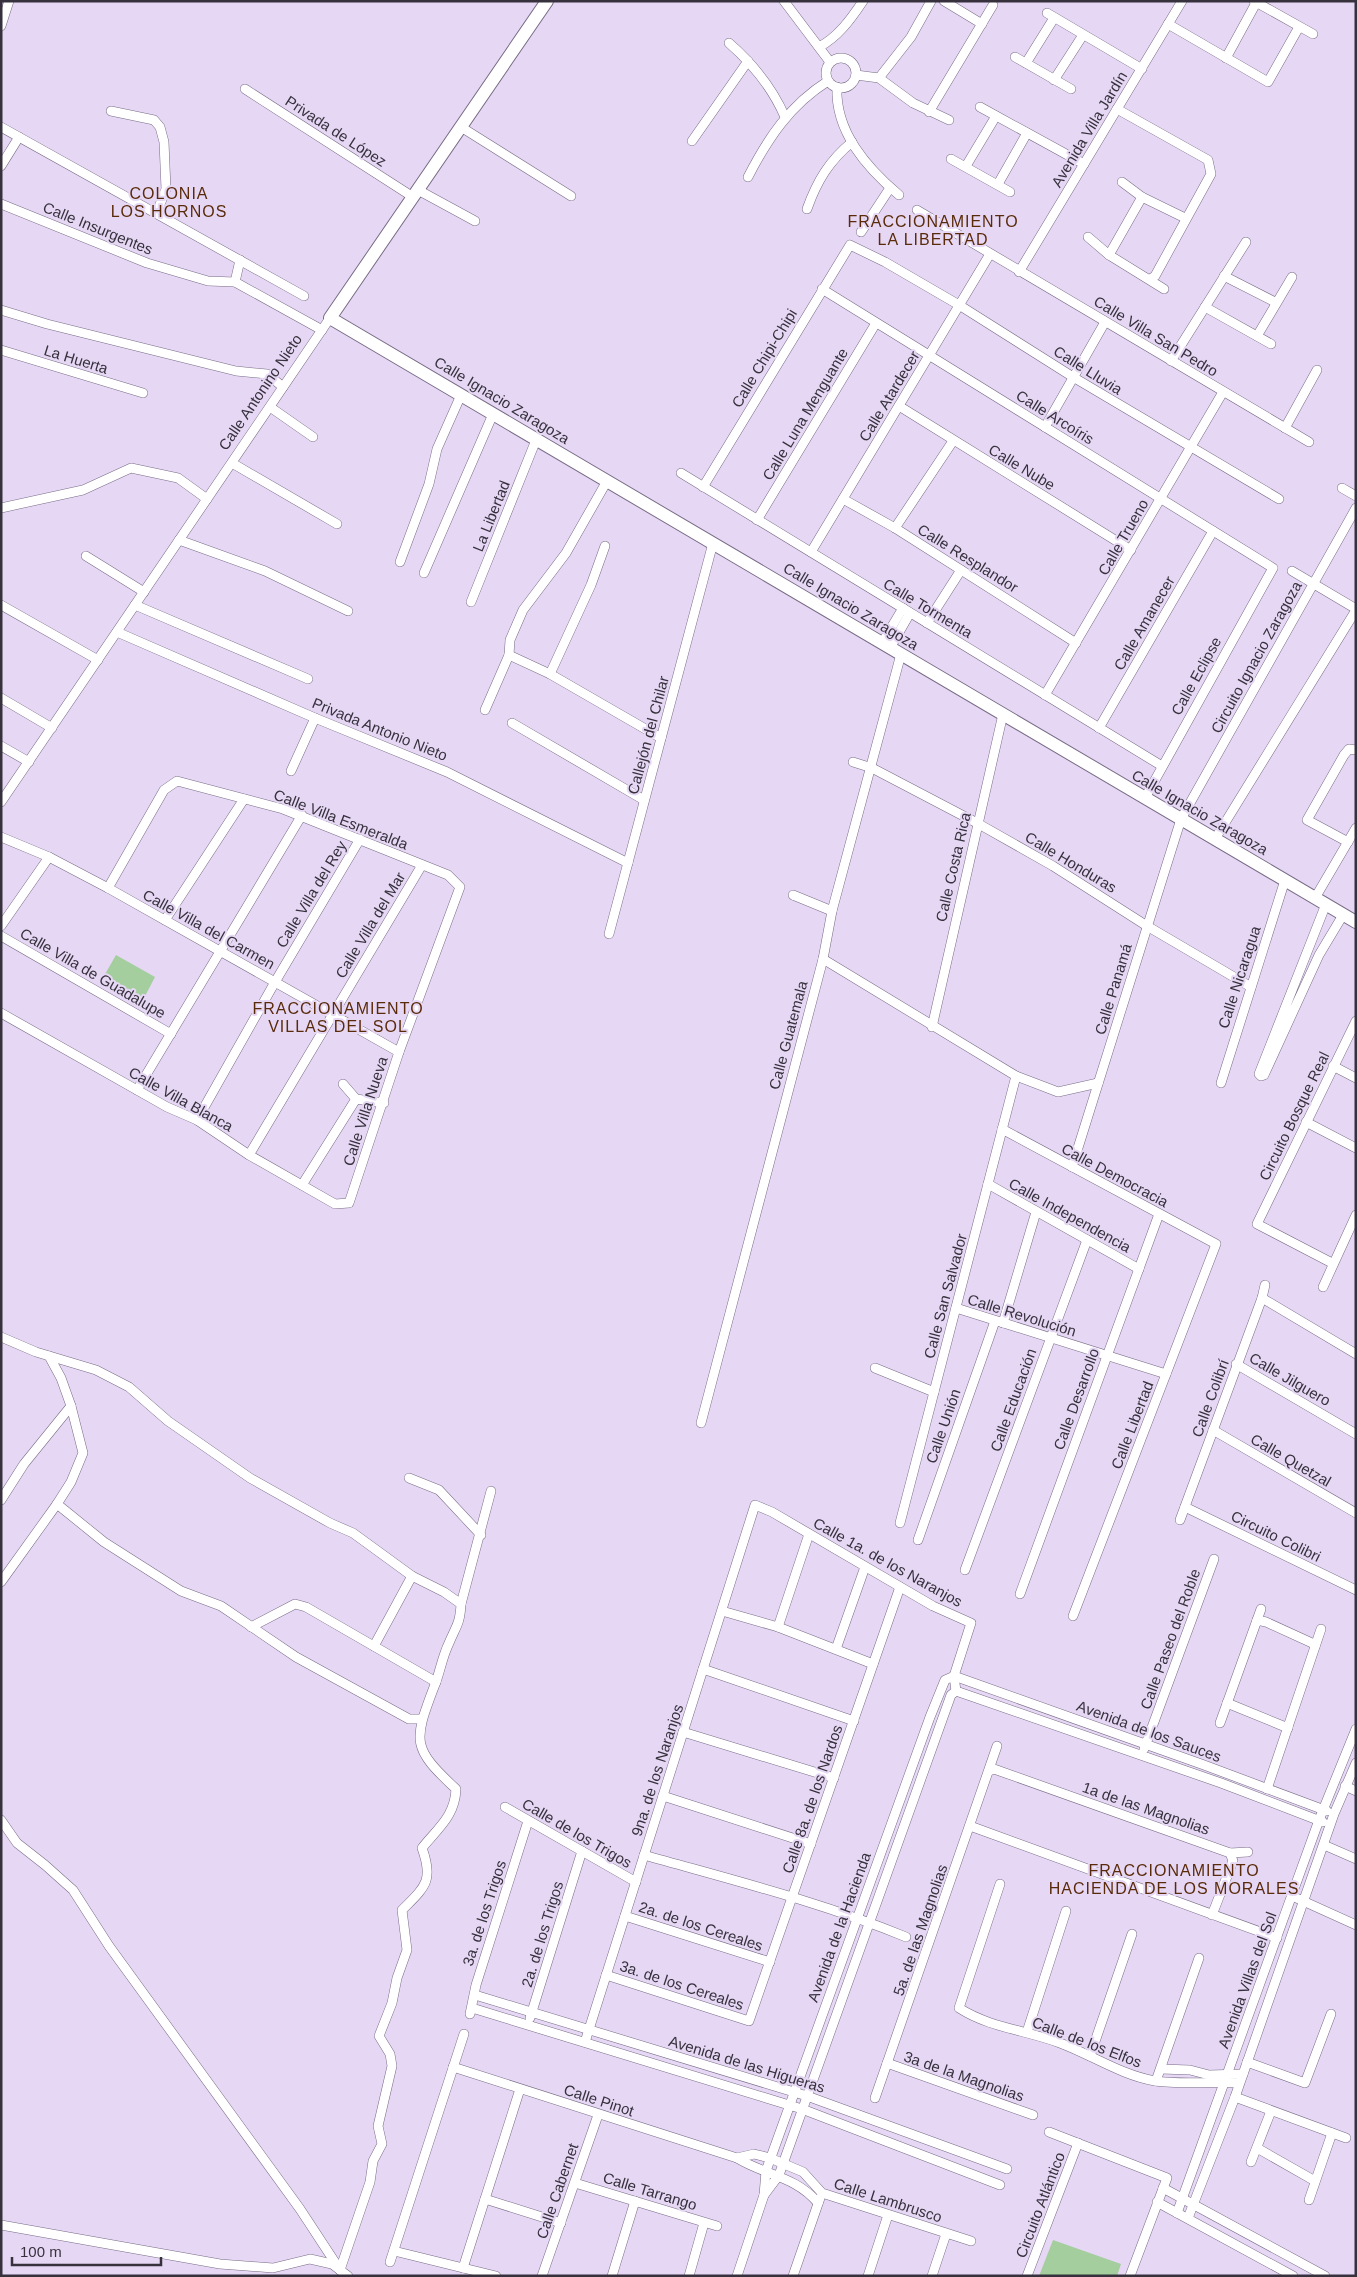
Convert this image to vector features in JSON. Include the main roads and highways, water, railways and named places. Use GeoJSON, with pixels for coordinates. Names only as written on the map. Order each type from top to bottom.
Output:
{"type":"FeatureCollection","features":[{"type":"Feature","properties":{"kind":"main road","name":"Calle Antonino Nieto"},"geometry":{"type":"LineString","coordinates":[[330,318],[547,1]]}},
{"type":"Feature","properties":{"kind":"main road","name":"Calle Ignacio Zaragoza"},"geometry":{"type":"LineString","coordinates":[[330,318],[1356,922]]}},
{"type":"Feature","properties":{"kind":"district","name":"COLONIA LOS HORNOS"},"geometry":{"type":"Point","coordinates":[169,202]}},
{"type":"Feature","properties":{"kind":"district","name":"FRACCIONAMIENTO LA LIBERTAD"},"geometry":{"type":"Point","coordinates":[933,230]}},
{"type":"Feature","properties":{"kind":"district","name":"FRACCIONAMIENTO VILLAS DEL SOL"},"geometry":{"type":"Point","coordinates":[338,1017]}},
{"type":"Feature","properties":{"kind":"district","name":"FRACCIONAMIENTO HACIENDA DE LOS MORALES"},"geometry":{"type":"Point","coordinates":[1174,1879]}}]}
